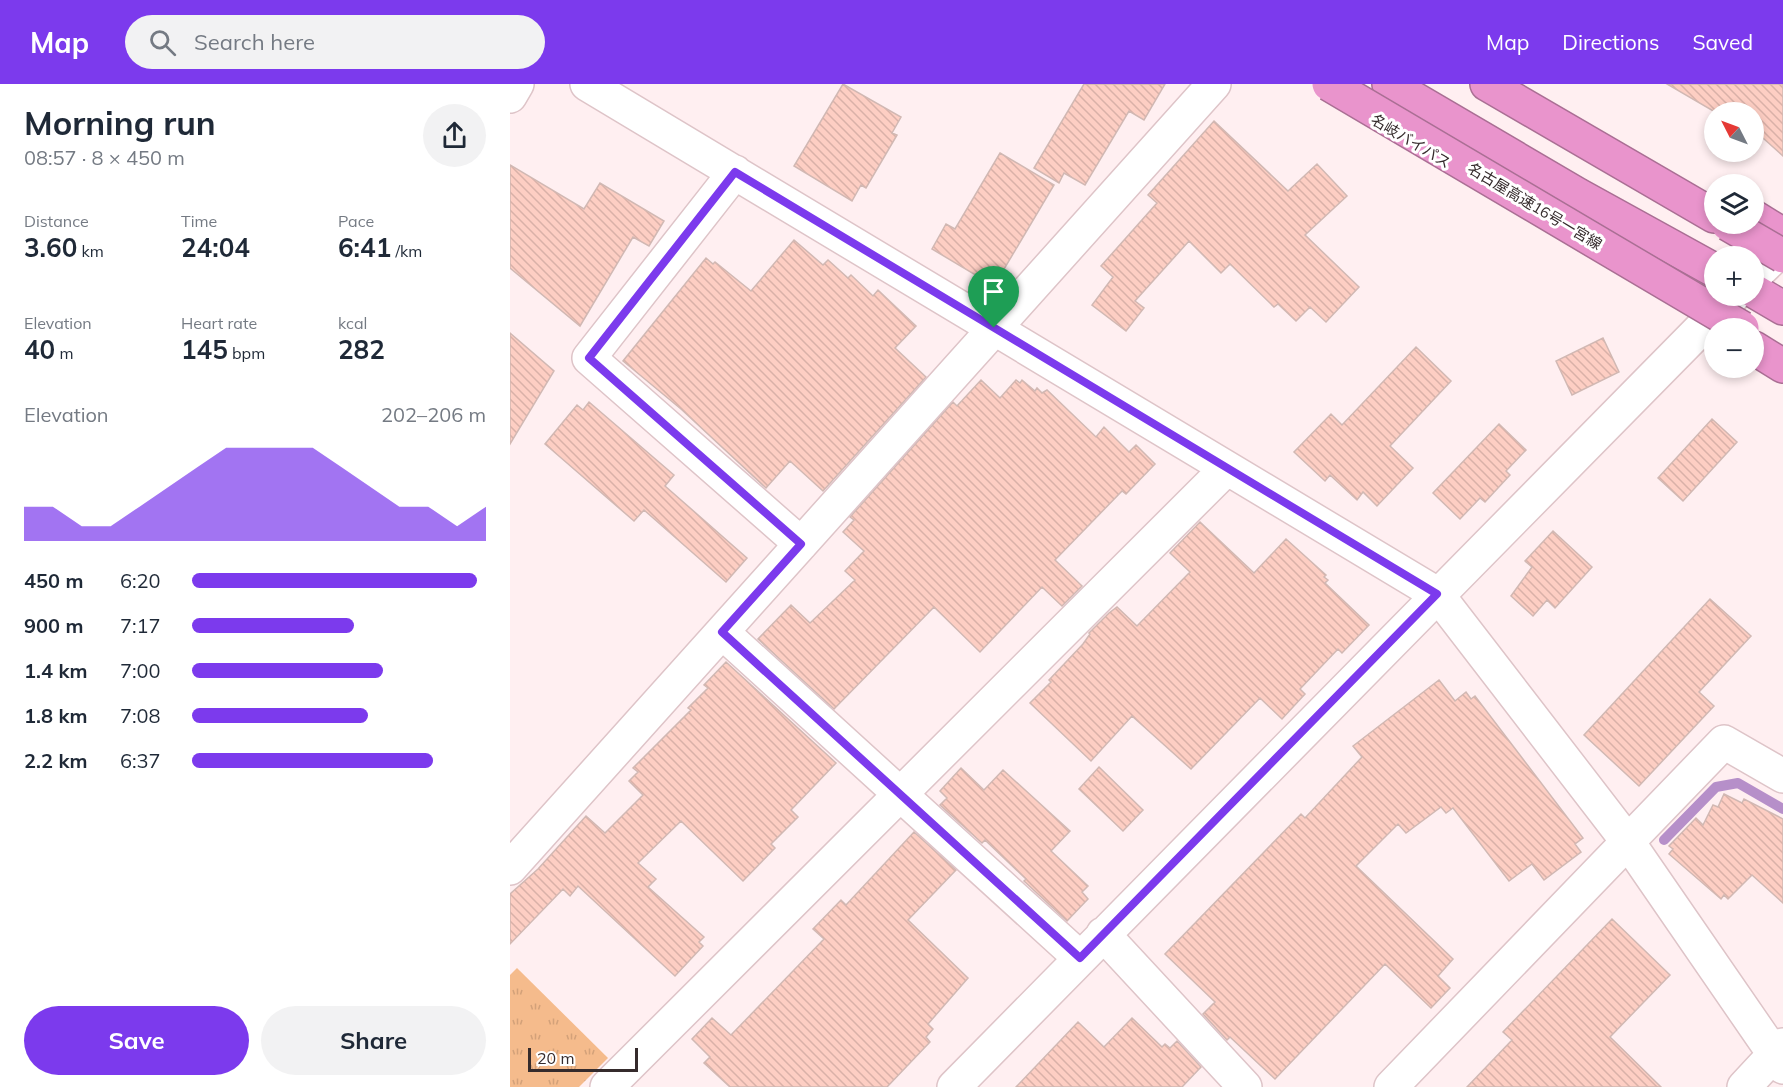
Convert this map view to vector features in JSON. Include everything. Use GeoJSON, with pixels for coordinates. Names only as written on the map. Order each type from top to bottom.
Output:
{"type":"FeatureCollection","features":[{"type":"Feature","properties":{"kind":"highway","name":"名岐バイパス"},"geometry":{"type":"LineString","coordinates":[[1316,84],[1704,318]]}},
{"type":"Feature","properties":{"kind":"highway","name":"名古屋高速16号一宮線"},"geometry":{"type":"LineString","coordinates":[[1329,84],[1725,318]]}},
{"type":"Feature","properties":{"kind":"highway"},"geometry":{"type":"LineString","coordinates":[[1389,84],[1578,195],[1704,264]]}},
{"type":"Feature","properties":{"kind":"highway"},"geometry":{"type":"LineString","coordinates":[[1487,84],[1704,210]]}},
{"type":"Feature","properties":{"kind":"highway"},"geometry":{"type":"LineString","coordinates":[[1532,84],[1704,188]]}},
{"type":"Feature","properties":{"kind":"highway"},"geometry":{"type":"LineString","coordinates":[[1764,223],[1783,235]]}},
{"type":"Feature","properties":{"kind":"highway"},"geometry":{"type":"LineString","coordinates":[[1745,234],[1783,256]]}},
{"type":"Feature","properties":{"kind":"highway"},"geometry":{"type":"LineString","coordinates":[[1764,297],[1783,308]]}},
{"type":"Feature","properties":{"kind":"highway"},"geometry":{"type":"LineString","coordinates":[[1764,341],[1783,353]]}},
{"type":"Feature","properties":{"kind":"highway"},"geometry":{"type":"LineString","coordinates":[[1764,354],[1783,366]]}},
{"type":"Feature","properties":{"kind":"street"},"geometry":{"type":"LineString","coordinates":[[510,96],[517,84]]}},
{"type":"Feature","properties":{"kind":"street"},"geometry":{"type":"LineString","coordinates":[[587,84],[1437,594],[1628,842],[1780,1056],[1744,1087]]}},
{"type":"Feature","properties":{"kind":"street"},"geometry":{"type":"LineString","coordinates":[[510,868],[1214,84]]}},
{"type":"Feature","properties":{"kind":"street"},"geometry":{"type":"LineString","coordinates":[[735,172],[589,358],[801,544]]}},
{"type":"Feature","properties":{"kind":"street"},"geometry":{"type":"LineString","coordinates":[[1764,266],[1783,248]]}},
{"type":"Feature","properties":{"kind":"street"},"geometry":{"type":"LineString","coordinates":[[954,1087],[1437,594],[1704,334]]}},
{"type":"Feature","properties":{"kind":"street"},"geometry":{"type":"LineString","coordinates":[[607,1087],[1227,468]]}},
{"type":"Feature","properties":{"kind":"street"},"geometry":{"type":"LineString","coordinates":[[722,632],[1080,958]]}},
{"type":"Feature","properties":{"kind":"street"},"geometry":{"type":"LineString","coordinates":[[1391,1087],[1724,742],[1783,776]]}},
{"type":"Feature","properties":{"kind":"street"},"geometry":{"type":"LineString","coordinates":[[1103,934],[1245,1087]]}},
{"type":"Feature","properties":{"kind":"green space"},"geometry":{"type":"Polygon","coordinates":[[[517,968],[608,1058],[579,1087],[510,1087],[510,975],[517,968]]]}},
{"type":"Feature","properties":{"kind":"building"},"geometry":{"type":"Polygon","coordinates":[[[843,84],[901,117],[892,133],[897,135],[866,188],[861,185],[852,201],[794,166],[843,84]]]}},
{"type":"Feature","properties":{"kind":"building"},"geometry":{"type":"Polygon","coordinates":[[[1084,84],[1165,84],[1144,120],[1129,111],[1085,185],[1064,173],[1059,183],[1034,168],[1084,84]]]}},
{"type":"Feature","properties":{"kind":"building"},"geometry":{"type":"Polygon","coordinates":[[[1667,84],[1783,84],[1783,156],[1764,139],[1764,102],[1704,102],[1704,106],[1667,84]]]}},
{"type":"Feature","properties":{"kind":"building"},"geometry":{"type":"Polygon","coordinates":[[[1214,121],[1288,191],[1317,164],[1347,196],[1305,235],[1359,287],[1326,322],[1310,307],[1296,321],[1278,304],[1274,307],[1230,264],[1221,273],[1189,241],[1135,301],[1144,308],[1126,331],[1092,305],[1113,277],[1101,266],[1157,203],[1148,195],[1214,121]]]}},
{"type":"Feature","properties":{"kind":"building"},"geometry":{"type":"Polygon","coordinates":[[[1000,153],[1054,185],[994,286],[932,249],[946,224],[955,229],[1000,153]]]}},
{"type":"Feature","properties":{"kind":"building"},"geometry":{"type":"Polygon","coordinates":[[[510,165],[584,209],[600,183],[664,221],[649,246],[633,237],[580,326],[510,268],[510,165]]]}},
{"type":"Feature","properties":{"kind":"building"},"geometry":{"type":"Polygon","coordinates":[[[794,240],[823,265],[828,260],[848,278],[851,275],[873,296],[878,290],[916,326],[895,348],[926,377],[823,491],[790,461],[766,488],[681,409],[623,361],[706,258],[713,264],[715,262],[751,291],[794,240]]]}},
{"type":"Feature","properties":{"kind":"building"},"geometry":{"type":"Polygon","coordinates":[[[510,333],[554,371],[510,444],[510,333]]]}},
{"type":"Feature","properties":{"kind":"building"},"geometry":{"type":"Polygon","coordinates":[[[1603,338],[1619,372],[1572,395],[1556,361],[1603,338]]]}},
{"type":"Feature","properties":{"kind":"building"},"geometry":{"type":"Polygon","coordinates":[[[1416,347],[1451,381],[1390,446],[1413,468],[1377,506],[1363,492],[1357,500],[1330,475],[1325,481],[1294,452],[1331,414],[1342,425],[1416,347]]]}},
{"type":"Feature","properties":{"kind":"building"},"geometry":{"type":"Polygon","coordinates":[[[981,380],[1000,398],[1016,380],[1020,383],[1022,380],[1035,391],[1037,388],[1042,393],[1047,390],[1096,437],[1104,427],[1129,452],[1136,445],[1155,464],[1126,494],[1122,491],[1055,560],[1082,586],[1062,606],[1042,587],[980,652],[934,607],[834,709],[758,639],[791,605],[810,623],[855,580],[845,571],[864,551],[843,532],[854,520],[850,517],[953,402],[957,406],[981,380]]]}},
{"type":"Feature","properties":{"kind":"building"},"geometry":{"type":"Polygon","coordinates":[[[589,402],[674,475],[665,486],[747,558],[726,582],[644,510],[634,521],[545,444],[577,405],[583,410],[589,402]]]}},
{"type":"Feature","properties":{"kind":"building"},"geometry":{"type":"Polygon","coordinates":[[[1712,419],[1737,442],[1683,501],[1658,478],[1712,419]]]}},
{"type":"Feature","properties":{"kind":"building"},"geometry":{"type":"Polygon","coordinates":[[[1499,424],[1526,450],[1506,471],[1510,475],[1485,502],[1480,498],[1460,519],[1433,493],[1499,424]]]}},
{"type":"Feature","properties":{"kind":"building"},"geometry":{"type":"Polygon","coordinates":[[[1200,522],[1254,573],[1286,539],[1326,575],[1324,577],[1328,580],[1325,583],[1369,625],[1342,653],[1338,649],[1300,689],[1305,694],[1282,719],[1260,698],[1191,769],[1132,716],[1091,761],[1030,703],[1051,682],[1049,680],[1109,613],[1117,607],[1137,626],[1190,572],[1170,553],[1200,522]]]}},
{"type":"Feature","properties":{"kind":"building"},"geometry":{"type":"Polygon","coordinates":[[[1553,531],[1592,567],[1555,608],[1547,600],[1533,616],[1511,596],[1532,567],[1525,561],[1553,531]]]}},
{"type":"Feature","properties":{"kind":"building"},"geometry":{"type":"Polygon","coordinates":[[[1710,599],[1751,636],[1699,692],[1714,706],[1639,786],[1584,735],[1710,599]]]}},
{"type":"Feature","properties":{"kind":"building"},"geometry":{"type":"Polygon","coordinates":[[[726,662],[836,763],[791,810],[798,817],[771,844],[775,848],[743,881],[681,821],[638,863],[656,879],[648,887],[704,937],[699,942],[703,946],[675,976],[578,886],[570,896],[563,889],[510,944],[510,894],[538,869],[586,816],[605,833],[643,795],[629,781],[638,772],[633,768],[691,710],[688,708],[708,688],[704,685],[726,662]]]}},
{"type":"Feature","properties":{"kind":"building"},"geometry":{"type":"Polygon","coordinates":[[[1439,680],[1455,701],[1466,692],[1471,699],[1475,696],[1583,838],[1575,844],[1581,852],[1544,880],[1532,864],[1509,881],[1453,808],[1446,813],[1441,807],[1406,833],[1398,824],[1356,866],[1453,959],[1438,976],[1450,988],[1431,1008],[1385,964],[1275,1079],[1230,1037],[1227,1040],[1203,1014],[1215,1002],[1165,954],[1301,814],[1305,818],[1362,757],[1353,746],[1439,680]]]}},
{"type":"Feature","properties":{"kind":"building"},"geometry":{"type":"Polygon","coordinates":[[[1099,767],[1143,810],[1123,831],[1079,789],[1099,767]]]}},
{"type":"Feature","properties":{"kind":"building"},"geometry":{"type":"Polygon","coordinates":[[[961,768],[984,790],[1003,770],[1070,831],[1051,851],[1088,886],[1082,892],[1088,899],[1067,921],[985,840],[982,843],[940,805],[947,798],[940,791],[961,768]]]}},
{"type":"Feature","properties":{"kind":"building"},"geometry":{"type":"Polygon","coordinates":[[[1724,794],[1742,803],[1744,799],[1783,819],[1783,903],[1752,875],[1728,899],[1724,895],[1721,899],[1669,854],[1673,849],[1669,846],[1696,818],[1703,825],[1713,805],[1718,807],[1724,794]]]}},
{"type":"Feature","properties":{"kind":"building"},"geometry":{"type":"Polygon","coordinates":[[[914,832],[956,870],[908,920],[968,978],[928,1024],[933,1029],[926,1037],[930,1042],[887,1087],[730,1087],[704,1063],[710,1057],[692,1039],[712,1018],[731,1035],[824,939],[813,929],[841,900],[846,905],[914,832]]]}},
{"type":"Feature","properties":{"kind":"building"},"geometry":{"type":"Polygon","coordinates":[[[1612,919],[1670,975],[1610,1037],[1661,1087],[1467,1087],[1512,1040],[1503,1032],[1612,919]]]}},
{"type":"Feature","properties":{"kind":"building"},"geometry":{"type":"Polygon","coordinates":[[[1132,1018],[1162,1047],[1165,1044],[1170,1048],[1177,1041],[1201,1067],[1182,1087],[1016,1087],[1078,1022],[1104,1047],[1132,1018]]]}},
{"type":"Feature","properties":{"kind":"waterway"},"geometry":{"type":"LineString","coordinates":[[1664,840],[1716,787],[1738,783],[1783,809]]}},
{"type":"Feature","properties":{"kind":"route"},"geometry":{"type":"LineString","coordinates":[[735,172],[994,328],[1437,594],[1080,958],[722,632],[801,544],[589,358],[735,172]]}}]}
